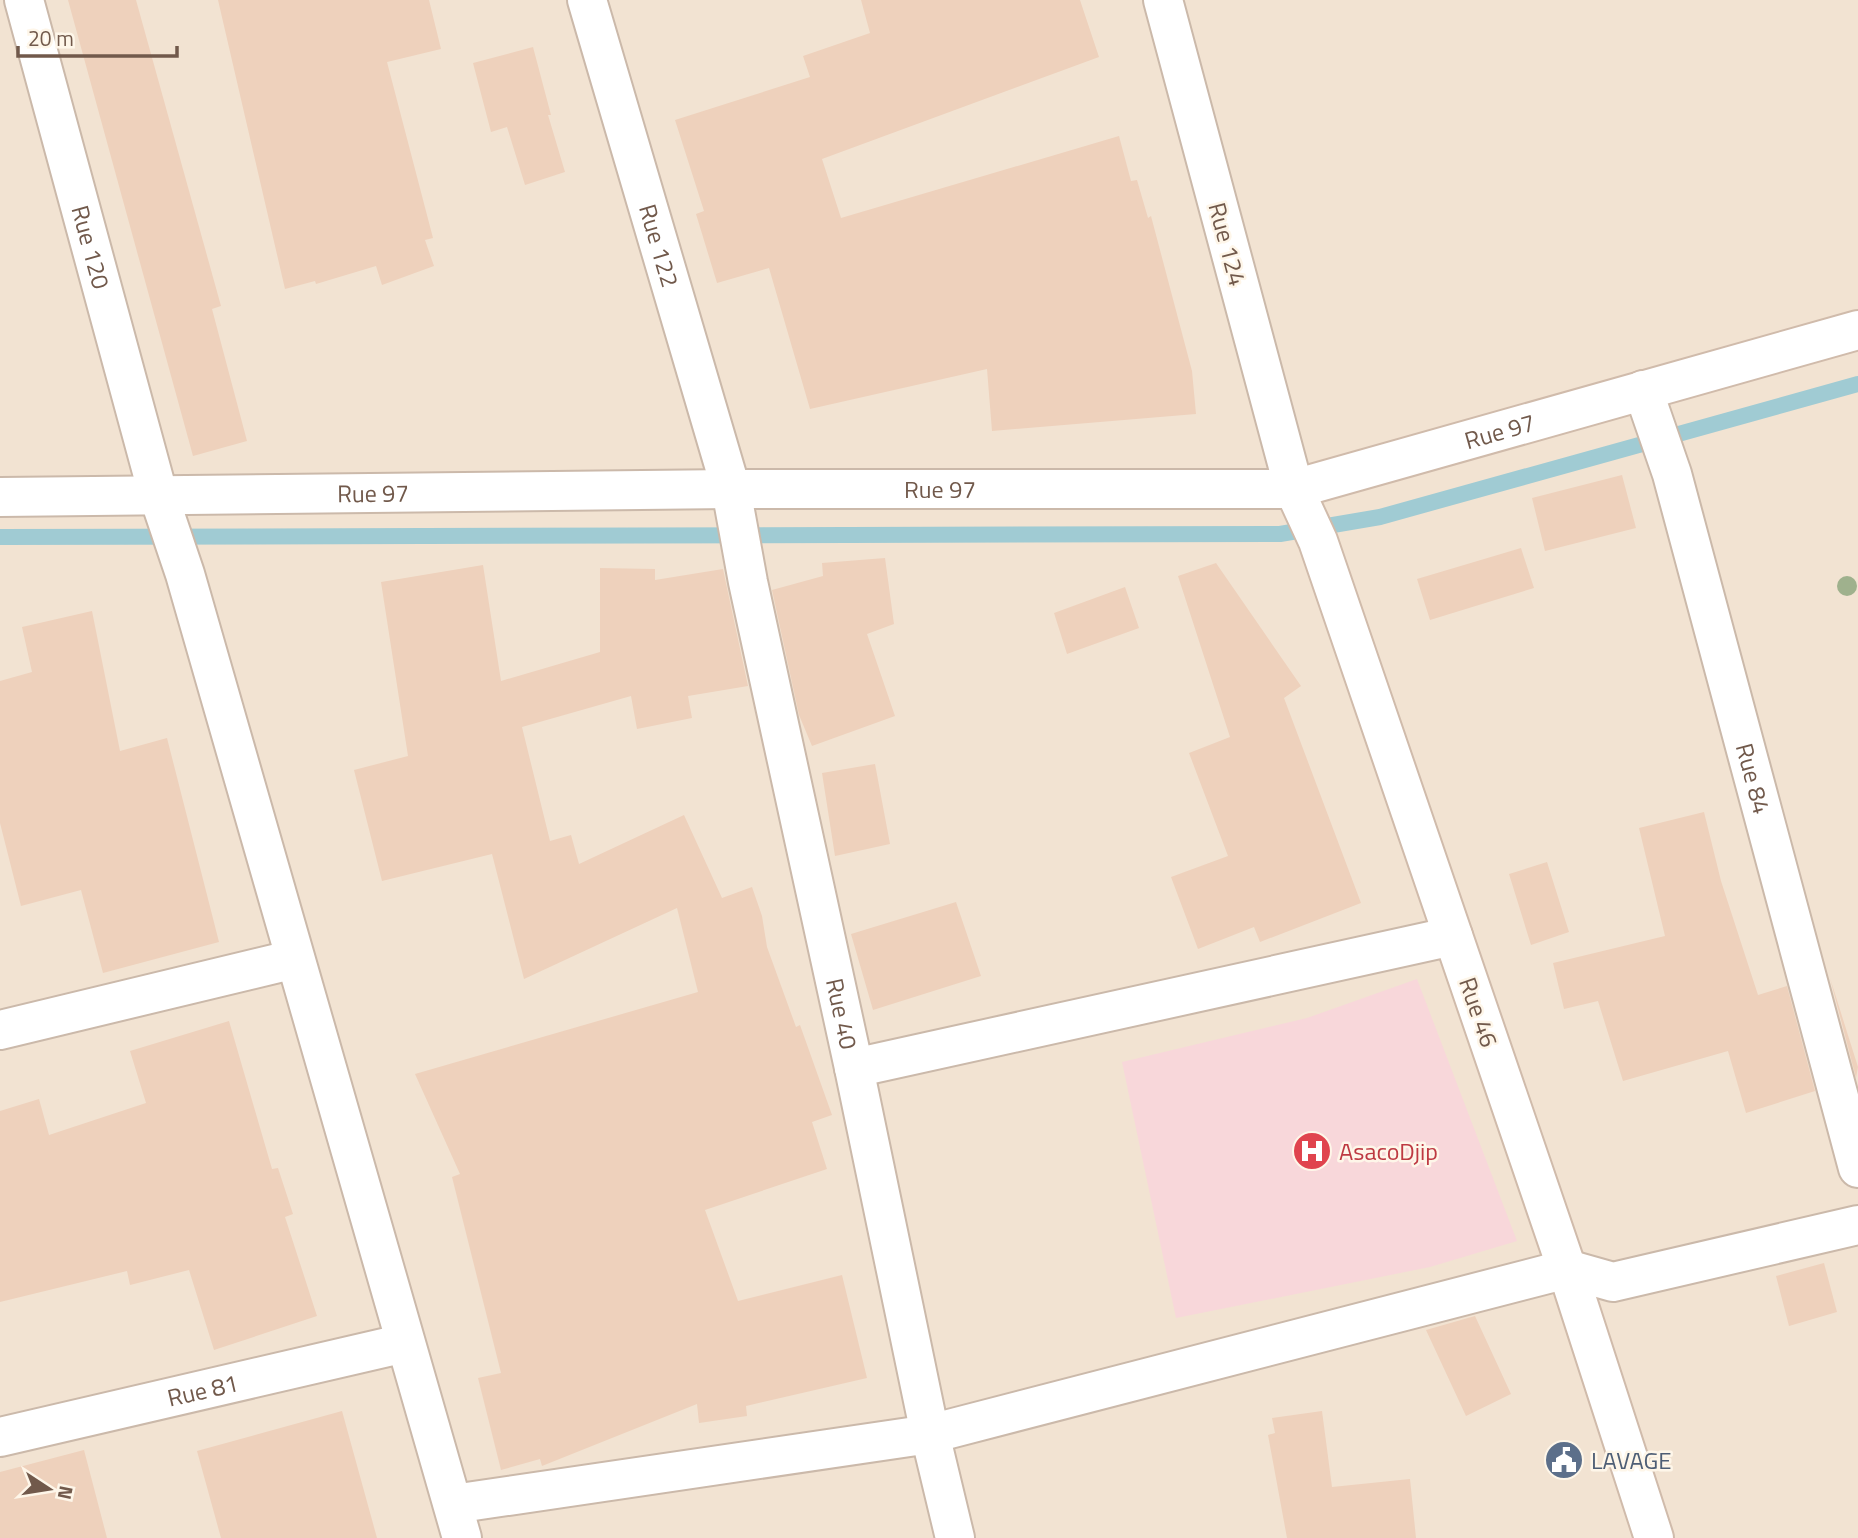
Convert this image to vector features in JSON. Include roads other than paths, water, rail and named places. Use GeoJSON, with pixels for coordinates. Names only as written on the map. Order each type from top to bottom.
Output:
{"type":"FeatureCollection","features":[{"type":"Feature","properties":{"kind":"street","name":"Rue 120"},"geometry":{"type":"LineString","coordinates":[[24,0],[158,494],[185,574],[458,1521]]}},
{"type":"Feature","properties":{"kind":"street","name":"Rue 122"},"geometry":{"type":"LineString","coordinates":[[587,0],[731,489]]}},
{"type":"Feature","properties":{"kind":"street","name":"Rue 124"},"geometry":{"type":"LineString","coordinates":[[1163,0],[1294,489]]}},
{"type":"Feature","properties":{"kind":"street","name":"Rue 97"},"geometry":{"type":"LineString","coordinates":[[0,497],[731,489],[1294,489],[1858,330]]}},
{"type":"Feature","properties":{"kind":"street","name":"Rue 84"},"geometry":{"type":"LineString","coordinates":[[1643,390],[1672,474],[1858,1168]]}},
{"type":"Feature","properties":{"kind":"street","name":"Rue 40"},"geometry":{"type":"LineString","coordinates":[[731,489],[748,582],[854,1068],[930,1434],[955,1538]]}},
{"type":"Feature","properties":{"kind":"street","name":"Rue 46"},"geometry":{"type":"LineString","coordinates":[[1294,489],[1318,541],[1566,1269],[1654,1538]]}},
{"type":"Feature","properties":{"kind":"street"},"geometry":{"type":"LineString","coordinates":[[854,1068],[1453,936]]}},
{"type":"Feature","properties":{"kind":"street"},"geometry":{"type":"LineString","coordinates":[[0,1030],[295,960]]}},
{"type":"Feature","properties":{"kind":"street"},"geometry":{"type":"LineString","coordinates":[[458,1521],[930,1434],[1566,1269],[1613,1282],[1858,1225]]}},
{"type":"Feature","properties":{"kind":"street","name":"Rue 81"},"geometry":{"type":"LineString","coordinates":[[0,1437],[405,1343]]}},
{"type":"Feature","properties":{"kind":"waterway"},"geometry":{"type":"LineString","coordinates":[[0,537],[1280,534],[1380,517],[1858,384]]}},
{"type":"Feature","properties":{"kind":"place","name":"AsacoDjip"},"geometry":{"type":"Point","coordinates":[1312,1151]}},
{"type":"Feature","properties":{"kind":"place","name":"LAVAGE"},"geometry":{"type":"Point","coordinates":[1564,1460]}}]}
